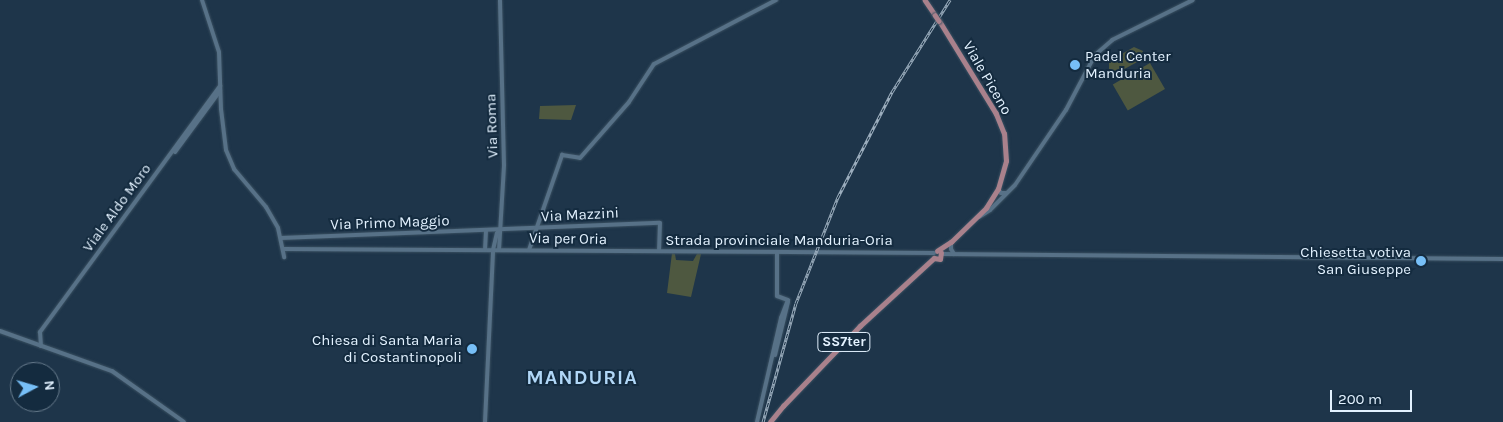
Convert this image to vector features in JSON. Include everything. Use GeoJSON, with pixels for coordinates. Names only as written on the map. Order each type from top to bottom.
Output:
{"type":"FeatureCollection","features":[{"type":"Feature","properties":{"kind":"main road","name":"Viale Piceno"},"geometry":{"type":"LineString","coordinates":[[770,422],[860,326],[977,218],[998,189],[1006,161],[1005,142],[1000,124],[983,91],[926,0]]}},
{"type":"Feature","properties":{"kind":"street"},"geometry":{"type":"LineString","coordinates":[[202,0],[219,52],[223,133],[229,159],[243,181],[266,207],[278,228],[284,257]]}},
{"type":"Feature","properties":{"kind":"street","name":"Via Roma"},"geometry":{"type":"LineString","coordinates":[[485,422],[493,250],[497,233],[500,230],[504,165],[500,0]]}},
{"type":"Feature","properties":{"kind":"street"},"geometry":{"type":"LineString","coordinates":[[529,250],[562,156],[580,158],[629,102],[654,64],[776,0]]}},
{"type":"Feature","properties":{"kind":"street"},"geometry":{"type":"LineString","coordinates":[[977,218],[1008,193],[1066,110],[1095,55],[1112,40],[1193,0]]}},
{"type":"Feature","properties":{"kind":"street","name":"Viale Aldo Moro"},"geometry":{"type":"LineString","coordinates":[[42,346],[40,332],[220,86]]}},
{"type":"Feature","properties":{"kind":"street","name":"Viale Aldo Moro"},"geometry":{"type":"LineString","coordinates":[[42,346],[42,333],[220,91]]}},
{"type":"Feature","properties":{"kind":"street"},"geometry":{"type":"LineString","coordinates":[[998,189],[1001,193],[1008,193]]}},
{"type":"Feature","properties":{"kind":"street"},"geometry":{"type":"LineString","coordinates":[[993,198],[1001,197],[1008,193]]}},
{"type":"Feature","properties":{"kind":"street"},"geometry":{"type":"LineString","coordinates":[[993,198],[1000,201]]}},
{"type":"Feature","properties":{"kind":"street","name":"Via Mazzini"},"geometry":{"type":"LineString","coordinates":[[500,230],[660,223],[659,251]]}},
{"type":"Feature","properties":{"kind":"street"},"geometry":{"type":"LineString","coordinates":[[486,230],[486,250]]}},
{"type":"Feature","properties":{"kind":"street"},"geometry":{"type":"LineString","coordinates":[[499,250],[500,230]]}},
{"type":"Feature","properties":{"kind":"street","name":"Via Primo Maggio"},"geometry":{"type":"LineString","coordinates":[[281,238],[500,230]]}},
{"type":"Feature","properties":{"kind":"street"},"geometry":{"type":"LineString","coordinates":[[949,243],[954,254]]}},
{"type":"Feature","properties":{"kind":"street","name":"Via per Oria"},"geometry":{"type":"LineString","coordinates":[[283,249],[637,251]]}},
{"type":"Feature","properties":{"kind":"street","name":"Strada provinciale Manduria-Oria"},"geometry":{"type":"LineString","coordinates":[[637,251],[1503,259]]}},
{"type":"Feature","properties":{"kind":"street"},"geometry":{"type":"LineString","coordinates":[[757,422],[772,360],[777,351],[788,300],[778,296],[777,252]]}},
{"type":"Feature","properties":{"kind":"street"},"geometry":{"type":"LineString","coordinates":[[923,253],[925,256],[924,266]]}},
{"type":"Feature","properties":{"kind":"street"},"geometry":{"type":"LineString","coordinates":[[0,331],[112,371],[184,422]]}},
{"type":"Feature","properties":{"kind":"green space"},"geometry":{"type":"Polygon","coordinates":[[[1134,47],[1143,51],[1141,60],[1117,73],[1109,70],[1109,61],[1134,47]]]}},
{"type":"Feature","properties":{"kind":"green space"},"geometry":{"type":"Polygon","coordinates":[[[1150,63],[1165,89],[1128,110],[1113,85],[1150,63]]]}},
{"type":"Feature","properties":{"kind":"green space"},"geometry":{"type":"Polygon","coordinates":[[[576,105],[571,120],[539,119],[540,106],[576,105]]]}},
{"type":"Feature","properties":{"kind":"green space"},"geometry":{"type":"Polygon","coordinates":[[[698,252],[701,254],[691,297],[667,293],[672,253],[675,254],[676,260],[693,261],[698,252]]]}},
{"type":"Feature","properties":{"kind":"railway"},"geometry":{"type":"LineString","coordinates":[[763,422],[796,303],[838,197],[892,92],[950,0]]}},
{"type":"Feature","properties":{"kind":"place","name":"Padel Center Manduria"},"geometry":{"type":"Point","coordinates":[1075,65]}},
{"type":"Feature","properties":{"kind":"place","name":"Chiesetta votiva San Giuseppe"},"geometry":{"type":"Point","coordinates":[1421,261]}},
{"type":"Feature","properties":{"kind":"place","name":"Chiesa di Santa Maria di Costantinopoli"},"geometry":{"type":"Point","coordinates":[472,349]}},
{"type":"Feature","properties":{"kind":"district","name":"MANDURIA"},"geometry":{"type":"Point","coordinates":[582,377]}}]}
